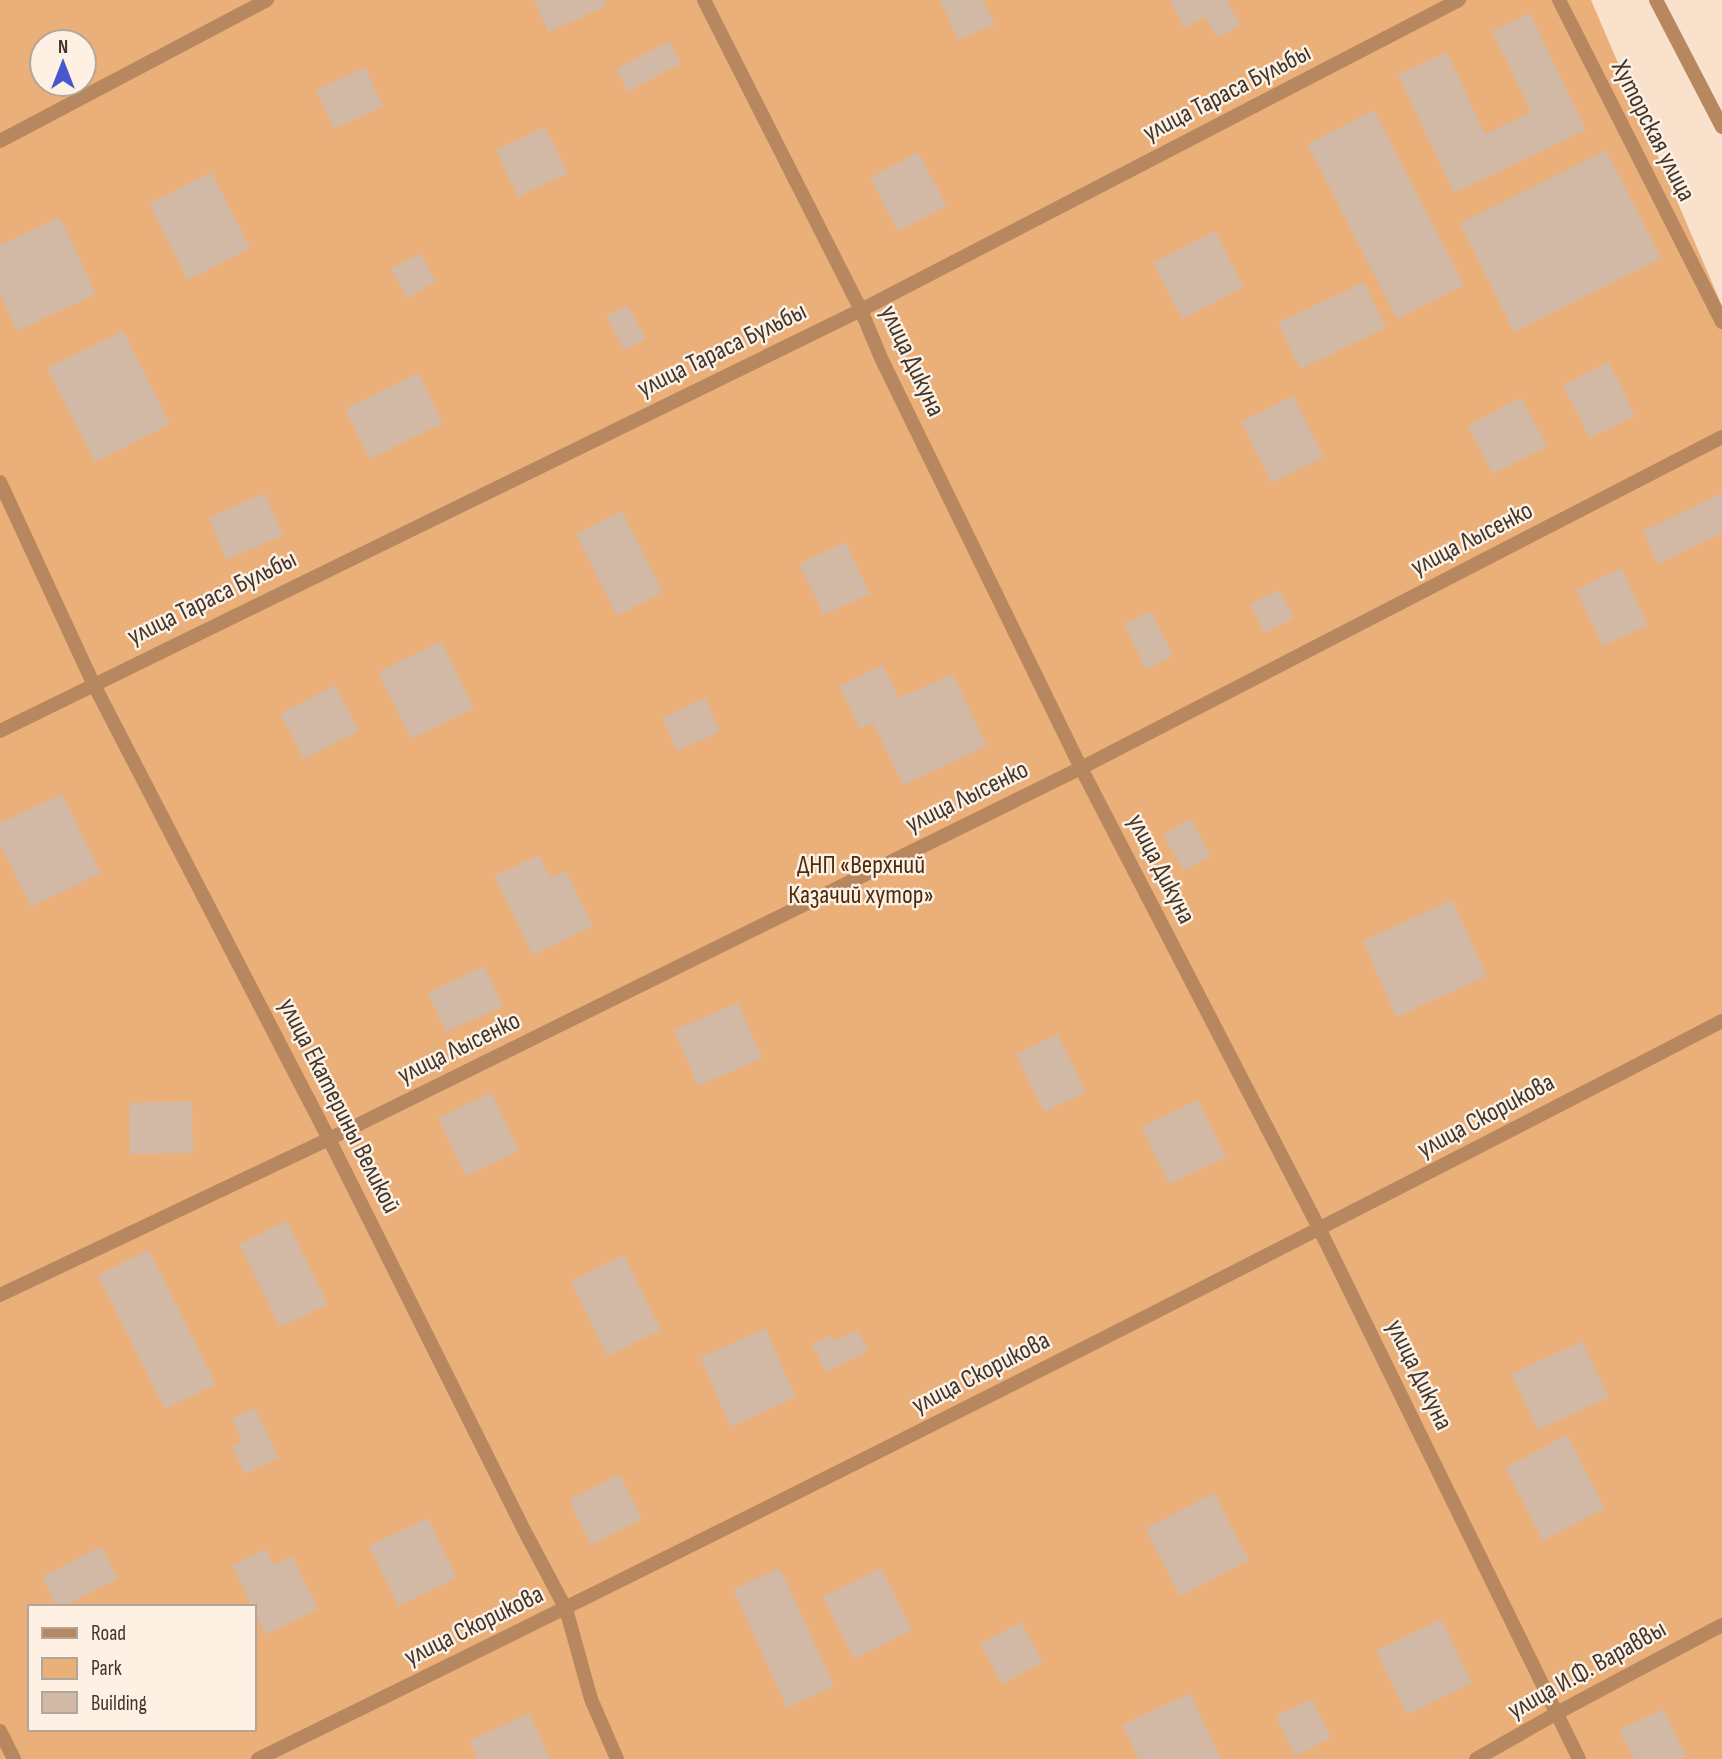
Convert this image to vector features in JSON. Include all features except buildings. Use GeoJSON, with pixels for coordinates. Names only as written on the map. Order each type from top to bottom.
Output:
{"type":"FeatureCollection","features":[{"type":"Feature","properties":{"kind":"street"},"geometry":{"type":"LineString","coordinates":[[0,141],[267,0]]}},
{"type":"Feature","properties":{"kind":"street","name":"улица Дикуна"},"geometry":{"type":"LineString","coordinates":[[704,0],[860,310],[1081,768],[1320,1230],[1578,1759]]}},
{"type":"Feature","properties":{"kind":"street","name":"улица Тараса Бульбы"},"geometry":{"type":"LineString","coordinates":[[0,731],[93,683],[860,310],[1459,0]]}},
{"type":"Feature","properties":{"kind":"street","name":"Хуторская улица"},"geometry":{"type":"LineString","coordinates":[[1559,0],[1722,322]]}},
{"type":"Feature","properties":{"kind":"street"},"geometry":{"type":"LineString","coordinates":[[1656,0],[1722,127]]}},
{"type":"Feature","properties":{"kind":"street","name":"улица Лысенко"},"geometry":{"type":"LineString","coordinates":[[0,1295],[329,1139],[1081,768],[1722,437]]}},
{"type":"Feature","properties":{"kind":"street","name":"улица Екатерины Великой"},"geometry":{"type":"LineString","coordinates":[[0,482],[93,683],[329,1139],[566,1609],[591,1699],[617,1759]]}},
{"type":"Feature","properties":{"kind":"street","name":"улица Скорикова"},"geometry":{"type":"LineString","coordinates":[[258,1759],[566,1609],[1320,1230],[1722,1021]]}},
{"type":"Feature","properties":{"kind":"street","name":"улица И.Ф. Вараввы"},"geometry":{"type":"LineString","coordinates":[[1476,1759],[1722,1625]]}},
{"type":"Feature","properties":{"kind":"street"},"geometry":{"type":"LineString","coordinates":[[0,1731],[14,1759]]}},
{"type":"Feature","properties":{"kind":"green space","name":"ДНП «Верхний Казачий хутор»"},"geometry":{"type":"Polygon","coordinates":[[[0,0],[1591,0],[1722,306],[1722,1759],[0,1759],[0,0]]]}}]}
